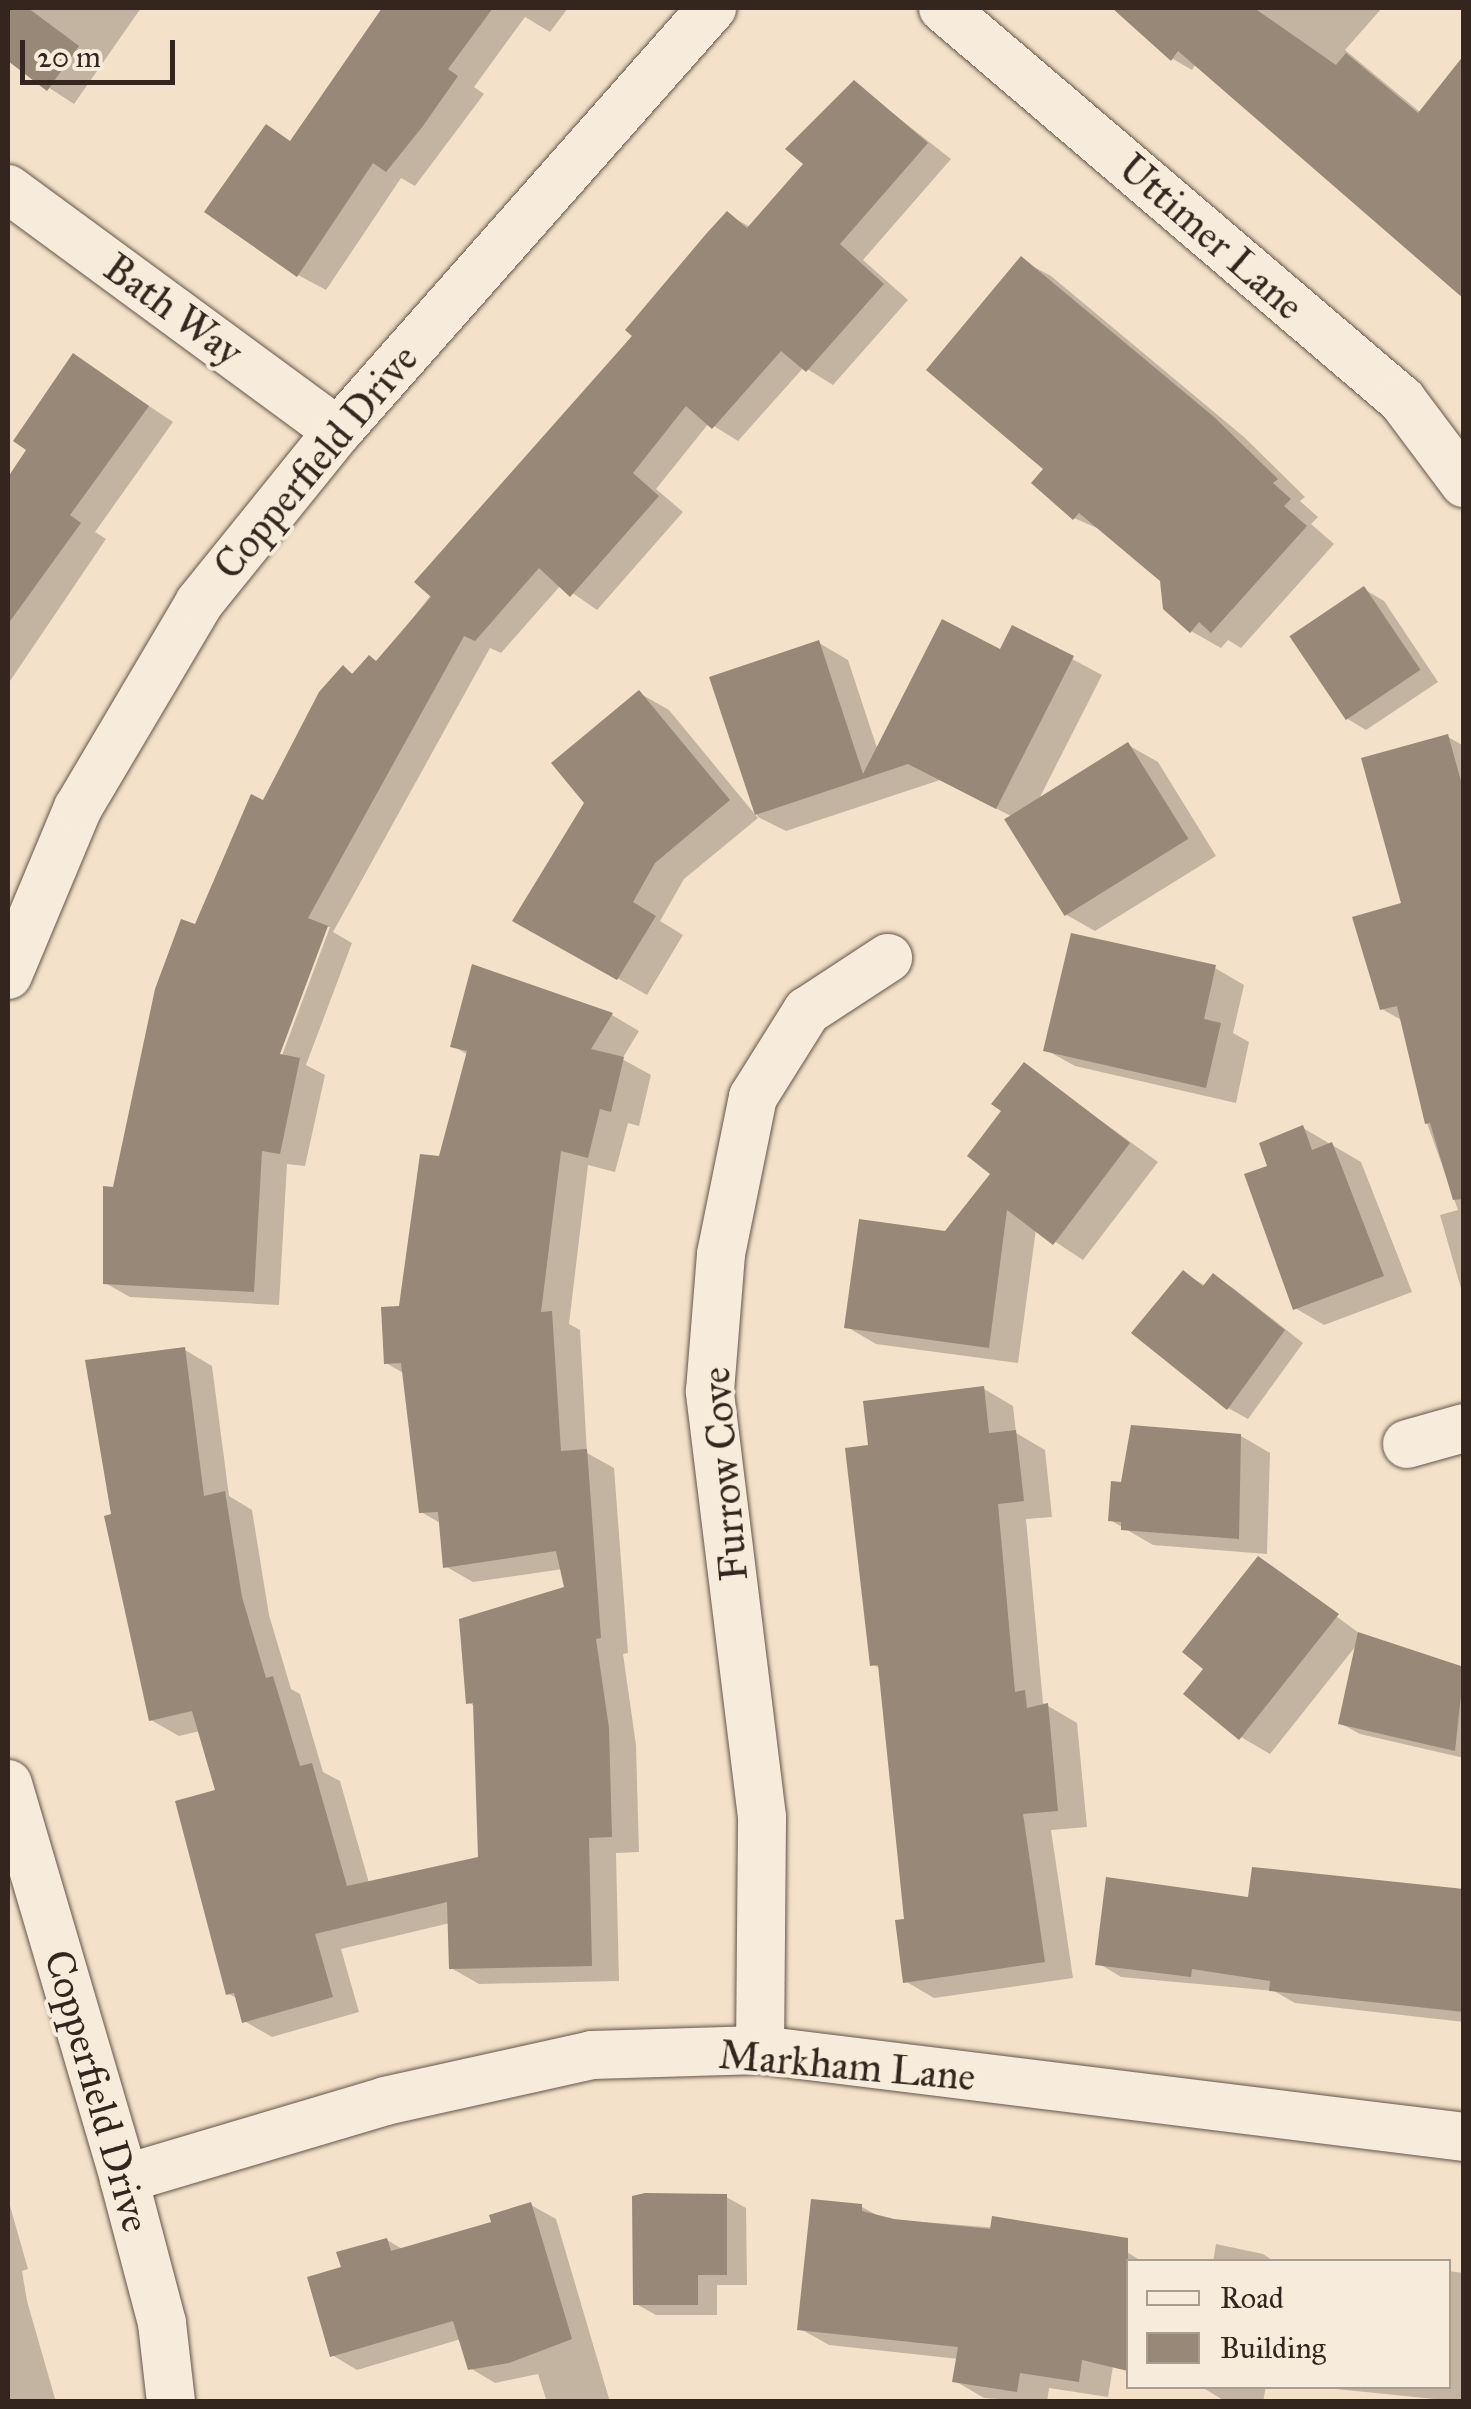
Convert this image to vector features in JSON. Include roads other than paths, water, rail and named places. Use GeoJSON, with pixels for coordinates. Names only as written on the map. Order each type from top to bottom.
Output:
{"type":"FeatureCollection","features":[{"type":"Feature","properties":{"kind":"street","name":"Copperfield Drive"},"geometry":{"type":"LineString","coordinates":[[8,975],[78,808],[199,603],[338,431],[712,8]]}},
{"type":"Feature","properties":{"kind":"street","name":"Uttimer Lane"},"geometry":{"type":"LineString","coordinates":[[943,8],[1402,400],[1464,482]]}},
{"type":"Feature","properties":{"kind":"street","name":"Bath Way"},"geometry":{"type":"LineString","coordinates":[[8,188],[338,431]]}},
{"type":"Feature","properties":{"kind":"street","name":"Furrow Cove"},"geometry":{"type":"LineString","coordinates":[[760,2050],[762,1817],[710,1392],[720,1254],[753,1097],[807,1012],[888,958]]}},
{"type":"Feature","properties":{"kind":"street"},"geometry":{"type":"LineString","coordinates":[[1407,1444],[1464,1428]]}},
{"type":"Feature","properties":{"kind":"street","name":"Copperfield Drive"},"geometry":{"type":"LineString","coordinates":[[8,1784],[124,2179],[162,2323],[171,2402]]}},
{"type":"Feature","properties":{"kind":"street","name":"Markham Lane"},"geometry":{"type":"LineString","coordinates":[[124,2179],[386,2101],[592,2055],[760,2050],[1464,2138]]}}]}
